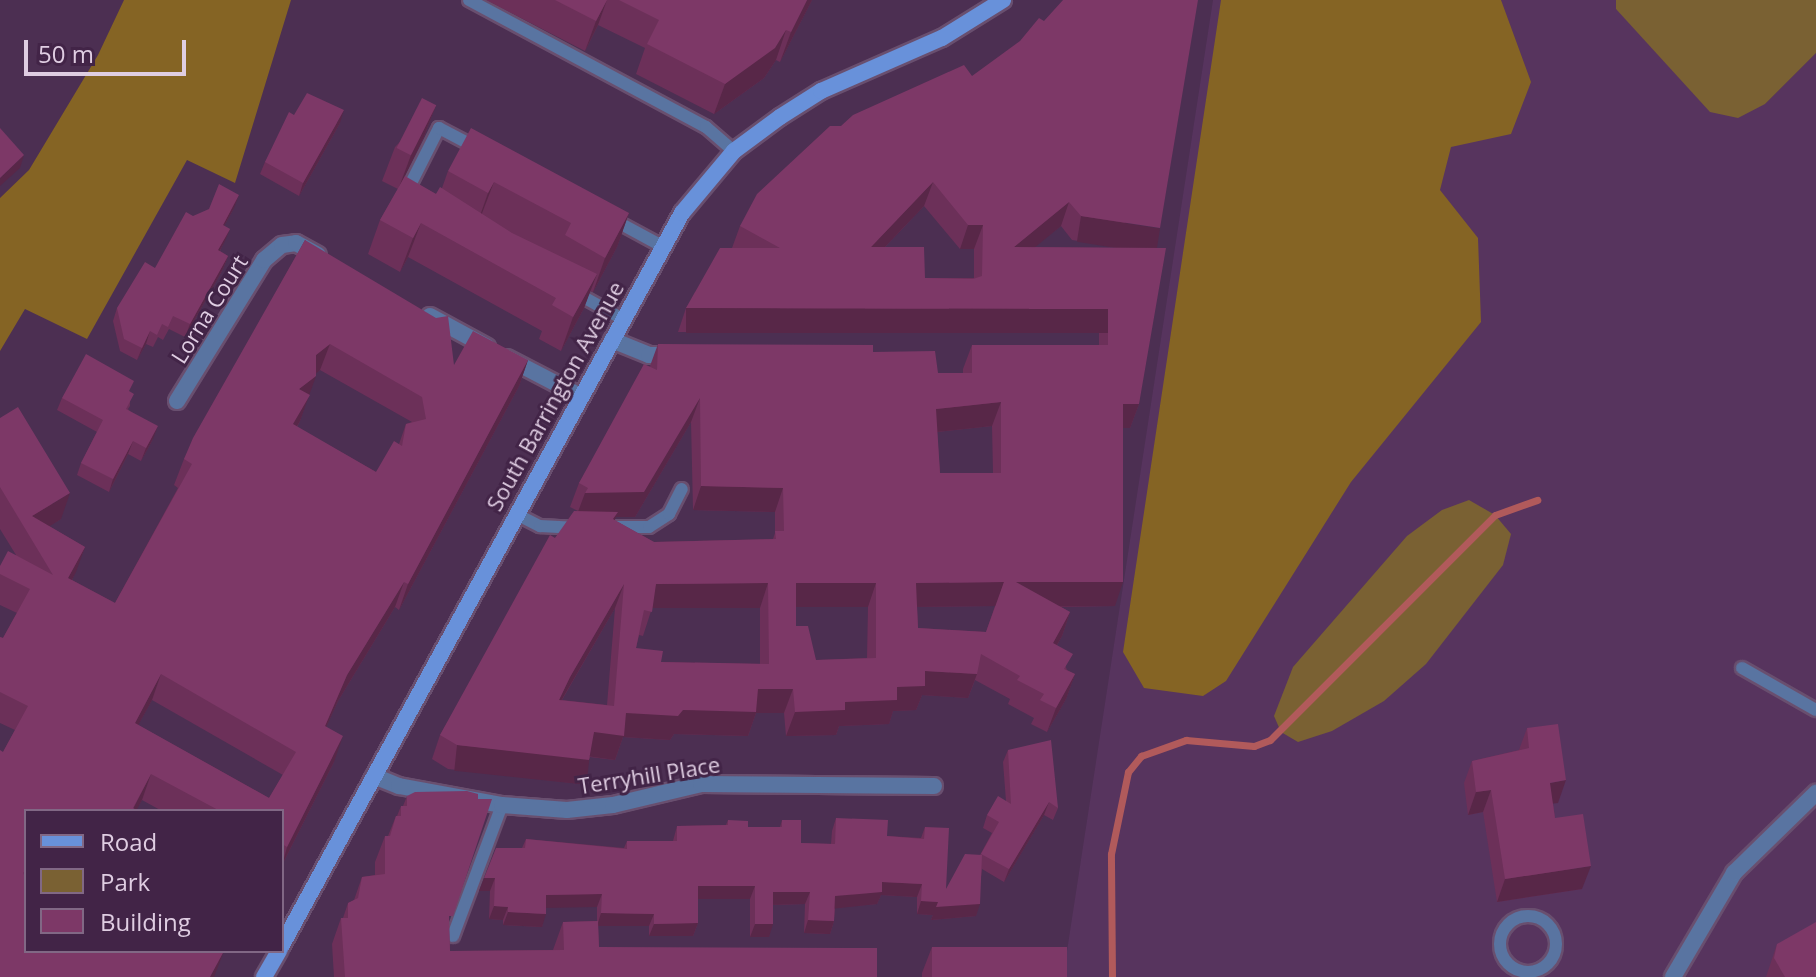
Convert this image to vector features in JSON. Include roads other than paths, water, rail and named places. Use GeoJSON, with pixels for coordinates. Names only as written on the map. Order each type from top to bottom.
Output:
{"type":"FeatureCollection","features":[{"type":"Feature","properties":{"kind":"street","name":"South Barrington Avenue"},"geometry":{"type":"LineString","coordinates":[[284,941],[682,213],[734,151],[821,91],[942,38],[1003,0]]}},
{"type":"Feature","properties":{"kind":"street","name":"Lorna Court"},"geometry":{"type":"LineString","coordinates":[[177,401],[264,260],[282,245],[296,243],[336,265]]}},
{"type":"Feature","properties":{"kind":"street"},"geometry":{"type":"LineString","coordinates":[[417,309],[580,396]]}},
{"type":"Feature","properties":{"kind":"street"},"geometry":{"type":"LineString","coordinates":[[612,340],[649,355],[696,355]]}},
{"type":"Feature","properties":{"kind":"street","name":"Terryhill Place"},"geometry":{"type":"LineString","coordinates":[[374,776],[399,786],[502,805],[594,808],[717,783],[934,786]]}},
{"type":"Feature","properties":{"kind":"street"},"geometry":{"type":"LineString","coordinates":[[1673,977],[1734,873],[1816,793]]}},
{"type":"Feature","properties":{"kind":"street"},"geometry":{"type":"LineString","coordinates":[[264,977],[278,953]]}},
{"type":"Feature","properties":{"kind":"lane"},"geometry":{"type":"LineString","coordinates":[[469,0],[679,112],[734,151]]}},
{"type":"Feature","properties":{"kind":"lane"},"geometry":{"type":"LineString","coordinates":[[418,206],[404,198],[439,128],[492,156]]}},
{"type":"Feature","properties":{"kind":"lane"},"geometry":{"type":"LineString","coordinates":[[600,212],[662,246]]}},
{"type":"Feature","properties":{"kind":"lane"},"geometry":{"type":"LineString","coordinates":[[556,282],[623,319]]}},
{"type":"Feature","properties":{"kind":"lane"},"geometry":{"type":"LineString","coordinates":[[516,514],[540,526],[649,527],[669,514],[682,489]]}},
{"type":"Feature","properties":{"kind":"lane"},"geometry":{"type":"LineString","coordinates":[[1742,668],[1816,710]]}},
{"type":"Feature","properties":{"kind":"lane"},"geometry":{"type":"LineString","coordinates":[[453,936],[502,805]]}},
{"type":"Feature","properties":{"kind":"lane"},"geometry":{"type":"LineString","coordinates":[[1529,915],[1547,922],[1557,947],[1542,969],[1526,975],[1502,956],[1501,937],[1511,921],[1529,915]]}},
{"type":"Feature","properties":{"kind":"waterway"},"geometry":{"type":"LineString","coordinates":[[1112,977],[1111,854],[1128,772],[1141,756],[1186,740],[1254,746],[1270,740],[1495,515],[1537,500]]}}]}
